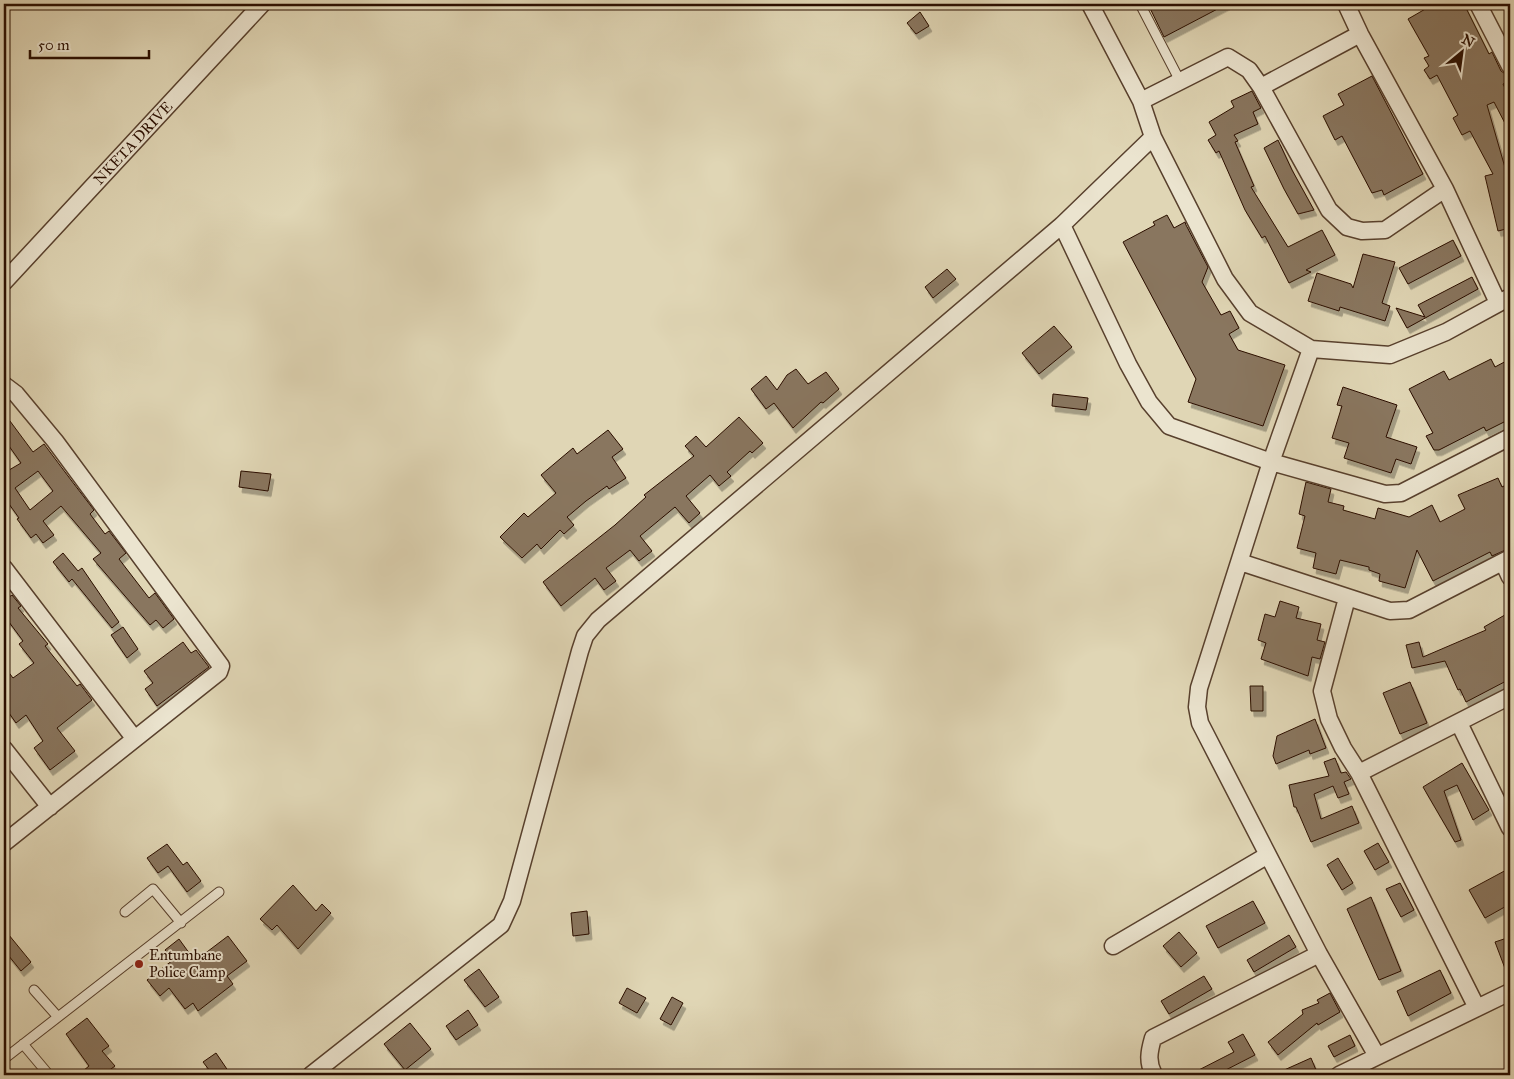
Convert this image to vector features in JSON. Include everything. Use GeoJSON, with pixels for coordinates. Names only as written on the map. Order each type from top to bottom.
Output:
{"type":"FeatureCollection","features":[{"type":"Feature","properties":{"kind":"street","name":"NKETA DRIVE"},"geometry":{"type":"LineString","coordinates":[[4,282],[262,4]]}},
{"type":"Feature","properties":{"kind":"street"},"geometry":{"type":"LineString","coordinates":[[1090,4],[1140,101],[1153,137],[1230,286],[1250,313],[1311,349],[1390,355],[1446,332],[1504,300],[1360,34],[1346,4]]}},
{"type":"Feature","properties":{"kind":"street"},"geometry":{"type":"LineString","coordinates":[[1478,4],[1510,66]]}},
{"type":"Feature","properties":{"kind":"street"},"geometry":{"type":"LineString","coordinates":[[1261,87],[1360,34]]}},
{"type":"Feature","properties":{"kind":"street"},"geometry":{"type":"LineString","coordinates":[[1140,101],[1228,57],[1249,70],[1261,87],[1329,210],[1347,227],[1362,231],[1385,230],[1445,189]]}},
{"type":"Feature","properties":{"kind":"street"},"geometry":{"type":"LineString","coordinates":[[311,1075],[501,925],[512,901],[580,651],[585,636],[598,620],[1062,225],[1153,137]]}},
{"type":"Feature","properties":{"kind":"street"},"geometry":{"type":"LineString","coordinates":[[1062,225],[1128,364],[1160,416],[1169,426],[1271,462],[1385,494],[1401,493],[1510,437]]}},
{"type":"Feature","properties":{"kind":"street"},"geometry":{"type":"LineString","coordinates":[[1311,349],[1271,462],[1199,688],[1197,707],[1200,723],[1268,856],[1319,954],[1377,1056]]}},
{"type":"Feature","properties":{"kind":"street"},"geometry":{"type":"LineString","coordinates":[[4,385],[16,394],[55,441],[221,666],[219,672],[4,843]]}},
{"type":"Feature","properties":{"kind":"street"},"geometry":{"type":"LineString","coordinates":[[1240,562],[1347,598],[1400,612],[1409,610],[1506,560],[1510,577]]}},
{"type":"Feature","properties":{"kind":"street"},"geometry":{"type":"LineString","coordinates":[[4,568],[134,738]]}},
{"type":"Feature","properties":{"kind":"street"},"geometry":{"type":"LineString","coordinates":[[1347,598],[1322,691],[1330,719],[1343,748],[1359,773],[1477,1008]]}},
{"type":"Feature","properties":{"kind":"street"},"geometry":{"type":"LineString","coordinates":[[1359,773],[1510,696]]}},
{"type":"Feature","properties":{"kind":"street"},"geometry":{"type":"LineString","coordinates":[[1459,723],[1510,828]]}},
{"type":"Feature","properties":{"kind":"street"},"geometry":{"type":"LineString","coordinates":[[4,749],[50,807]]}},
{"type":"Feature","properties":{"kind":"street"},"geometry":{"type":"LineString","coordinates":[[1113,946],[1268,856]]}},
{"type":"Feature","properties":{"kind":"street"},"geometry":{"type":"LineString","coordinates":[[1154,1075],[1149,1066],[1149,1052],[1153,1038],[1319,954]]}},
{"type":"Feature","properties":{"kind":"street"},"geometry":{"type":"LineString","coordinates":[[1339,1075],[1510,992]]}},
{"type":"Feature","properties":{"kind":"lane"},"geometry":{"type":"LineString","coordinates":[[1140,4],[1180,81]]}},
{"type":"Feature","properties":{"kind":"lane"},"geometry":{"type":"LineString","coordinates":[[125,912],[153,889],[180,923]]}},
{"type":"Feature","properties":{"kind":"lane"},"geometry":{"type":"LineString","coordinates":[[4,1060],[219,892]]}},
{"type":"Feature","properties":{"kind":"lane"},"geometry":{"type":"LineString","coordinates":[[34,990],[58,1017]]}},
{"type":"Feature","properties":{"kind":"lane"},"geometry":{"type":"LineString","coordinates":[[23,1044],[49,1075]]}},
{"type":"Feature","properties":{"kind":"building"},"geometry":{"type":"Polygon","coordinates":[[[1148,4],[1227,4],[1164,37],[1148,4]]]}},
{"type":"Feature","properties":{"kind":"building"},"geometry":{"type":"Polygon","coordinates":[[[1434,4],[1464,4],[1489,54],[1492,52],[1501,71],[1510,77],[1510,80],[1503,84],[1510,98],[1510,133],[1494,102],[1487,105],[1510,185],[1510,228],[1498,231],[1485,176],[1493,174],[1470,131],[1462,135],[1453,118],[1458,115],[1437,75],[1430,79],[1424,70],[1429,66],[1424,58],[1429,56],[1408,19],[1434,4]]]}},
{"type":"Feature","properties":{"kind":"building"},"geometry":{"type":"Polygon","coordinates":[[[920,12],[929,26],[916,34],[907,23],[920,12]]]}},
{"type":"Feature","properties":{"kind":"building"},"geometry":{"type":"Polygon","coordinates":[[[1372,76],[1423,174],[1384,195],[1382,190],[1372,193],[1342,136],[1335,140],[1323,116],[1344,105],[1338,94],[1372,76]]]}},
{"type":"Feature","properties":{"kind":"building"},"geometry":{"type":"Polygon","coordinates":[[[1252,91],[1261,108],[1253,112],[1258,124],[1234,135],[1238,141],[1235,142],[1254,186],[1251,187],[1288,247],[1322,230],[1335,255],[1306,270],[1311,272],[1289,283],[1265,236],[1262,238],[1245,210],[1219,151],[1216,153],[1208,140],[1216,135],[1209,122],[1234,107],[1231,101],[1252,91]]]}},
{"type":"Feature","properties":{"kind":"building"},"geometry":{"type":"Polygon","coordinates":[[[1278,140],[1314,210],[1298,214],[1284,189],[1264,148],[1278,140]]]}},
{"type":"Feature","properties":{"kind":"building"},"geometry":{"type":"Polygon","coordinates":[[[1167,215],[1174,228],[1185,222],[1208,267],[1202,282],[1221,315],[1230,311],[1239,328],[1229,334],[1238,350],[1285,365],[1263,426],[1188,402],[1196,379],[1123,242],[1155,225],[1153,222],[1167,215]]]}},
{"type":"Feature","properties":{"kind":"building"},"geometry":{"type":"Polygon","coordinates":[[[1453,240],[1461,256],[1408,284],[1399,268],[1453,240]]]}},
{"type":"Feature","properties":{"kind":"building"},"geometry":{"type":"Polygon","coordinates":[[[1363,254],[1395,262],[1382,303],[1390,306],[1385,321],[1340,307],[1339,311],[1308,301],[1317,273],[1351,284],[1353,288],[1363,254]]]}},
{"type":"Feature","properties":{"kind":"building"},"geometry":{"type":"Polygon","coordinates":[[[947,269],[956,279],[933,298],[925,287],[947,269]]]}},
{"type":"Feature","properties":{"kind":"building"},"geometry":{"type":"Polygon","coordinates":[[[1472,277],[1478,289],[1407,328],[1396,308],[1425,317],[1418,305],[1472,277]]]}},
{"type":"Feature","properties":{"kind":"building"},"geometry":{"type":"Polygon","coordinates":[[[1054,326],[1072,347],[1039,374],[1022,353],[1054,326]]]}},
{"type":"Feature","properties":{"kind":"building"},"geometry":{"type":"Polygon","coordinates":[[[1491,359],[1495,367],[1510,359],[1510,419],[1486,431],[1484,427],[1439,450],[1434,450],[1426,436],[1433,433],[1409,389],[1444,371],[1449,380],[1491,359]]]}},
{"type":"Feature","properties":{"kind":"building"},"geometry":{"type":"Polygon","coordinates":[[[796,369],[808,384],[826,372],[839,389],[823,403],[821,402],[793,428],[774,403],[766,409],[751,389],[766,376],[777,390],[787,375],[796,369]]]}},
{"type":"Feature","properties":{"kind":"building"},"geometry":{"type":"Polygon","coordinates":[[[1343,387],[1397,405],[1386,437],[1417,447],[1411,464],[1396,459],[1391,473],[1344,458],[1349,443],[1332,438],[1342,406],[1337,405],[1343,387]]]}},
{"type":"Feature","properties":{"kind":"building"},"geometry":{"type":"Polygon","coordinates":[[[1053,394],[1088,398],[1086,410],[1052,406],[1053,394]]]}},
{"type":"Feature","properties":{"kind":"building"},"geometry":{"type":"Polygon","coordinates":[[[4,413],[33,452],[44,444],[94,510],[90,514],[105,534],[109,531],[126,553],[119,559],[149,598],[155,593],[174,619],[163,628],[156,620],[150,625],[93,559],[101,553],[61,506],[43,521],[54,535],[43,543],[36,534],[31,538],[4,497],[4,473],[21,463],[4,439],[4,413]],[[38,471],[15,488],[30,510],[53,491],[38,471]]]}},
{"type":"Feature","properties":{"kind":"building"},"geometry":{"type":"Polygon","coordinates":[[[739,417],[763,443],[752,453],[750,451],[727,472],[731,476],[719,486],[710,475],[686,496],[700,513],[689,523],[675,507],[640,536],[652,551],[639,561],[630,550],[606,568],[616,581],[604,590],[595,578],[561,606],[543,582],[615,525],[646,497],[644,495],[694,456],[685,446],[696,436],[706,447],[739,417]]]}},
{"type":"Feature","properties":{"kind":"building"},"geometry":{"type":"Polygon","coordinates":[[[608,430],[623,449],[612,457],[626,478],[609,489],[607,486],[567,517],[574,525],[564,534],[560,530],[541,549],[537,544],[522,558],[500,537],[524,513],[528,517],[556,493],[541,475],[573,448],[577,454],[608,430]]]}},
{"type":"Feature","properties":{"kind":"building"},"geometry":{"type":"Polygon","coordinates":[[[241,471],[271,474],[268,491],[239,487],[241,471]]]}},
{"type":"Feature","properties":{"kind":"building"},"geometry":{"type":"Polygon","coordinates":[[[1498,478],[1502,487],[1510,483],[1510,548],[1492,556],[1490,552],[1433,581],[1417,550],[1405,588],[1379,581],[1380,574],[1369,570],[1369,567],[1340,560],[1336,574],[1313,568],[1316,553],[1297,548],[1305,516],[1299,514],[1306,482],[1331,489],[1328,502],[1344,506],[1343,510],[1375,519],[1378,508],[1409,517],[1432,505],[1440,522],[1465,509],[1458,495],[1498,478]]]}},
{"type":"Feature","properties":{"kind":"building"},"geometry":{"type":"Polygon","coordinates":[[[63,553],[78,571],[82,568],[119,622],[112,628],[72,579],[69,582],[53,562],[63,553]]]}},
{"type":"Feature","properties":{"kind":"building"},"geometry":{"type":"Polygon","coordinates":[[[4,590],[9,597],[12,595],[21,606],[18,608],[48,644],[45,646],[77,686],[80,684],[92,700],[57,728],[75,751],[50,770],[34,748],[43,741],[26,715],[16,723],[4,706],[4,666],[13,678],[34,663],[19,644],[23,641],[6,618],[4,619],[4,590]]]}},
{"type":"Feature","properties":{"kind":"building"},"geometry":{"type":"Polygon","coordinates":[[[1280,601],[1299,607],[1296,618],[1321,624],[1317,640],[1325,642],[1320,659],[1312,657],[1308,676],[1261,659],[1266,643],[1258,640],[1265,614],[1275,617],[1280,601]]]}},
{"type":"Feature","properties":{"kind":"building"},"geometry":{"type":"Polygon","coordinates":[[[1510,612],[1510,679],[1466,702],[1460,689],[1458,690],[1445,661],[1412,668],[1406,645],[1419,642],[1423,657],[1486,630],[1484,627],[1510,612]]]}},
{"type":"Feature","properties":{"kind":"building"},"geometry":{"type":"Polygon","coordinates":[[[123,627],[138,649],[127,658],[111,635],[123,627]]]}},
{"type":"Feature","properties":{"kind":"building"},"geometry":{"type":"Polygon","coordinates":[[[183,642],[191,653],[196,650],[209,667],[157,706],[145,689],[153,683],[144,671],[183,642]]]}},
{"type":"Feature","properties":{"kind":"building"},"geometry":{"type":"Polygon","coordinates":[[[1410,682],[1427,723],[1400,734],[1383,693],[1410,682]]]}},
{"type":"Feature","properties":{"kind":"building"},"geometry":{"type":"Polygon","coordinates":[[[1250,686],[1263,686],[1263,711],[1251,711],[1250,686]]]}},
{"type":"Feature","properties":{"kind":"building"},"geometry":{"type":"Polygon","coordinates":[[[1315,719],[1326,748],[1310,754],[1309,750],[1276,764],[1273,756],[1277,736],[1315,719]]]}},
{"type":"Feature","properties":{"kind":"building"},"geometry":{"type":"Polygon","coordinates":[[[1335,758],[1341,773],[1346,772],[1351,779],[1344,782],[1349,794],[1338,798],[1333,786],[1314,794],[1321,819],[1352,806],[1359,823],[1311,842],[1296,807],[1294,807],[1289,785],[1329,776],[1324,762],[1335,758]]]}},
{"type":"Feature","properties":{"kind":"building"},"geometry":{"type":"Polygon","coordinates":[[[1462,763],[1489,810],[1473,820],[1457,785],[1444,791],[1461,840],[1455,842],[1423,787],[1462,763]]]}},
{"type":"Feature","properties":{"kind":"building"},"geometry":{"type":"Polygon","coordinates":[[[1378,843],[1389,862],[1375,870],[1364,851],[1378,843]]]}},
{"type":"Feature","properties":{"kind":"building"},"geometry":{"type":"Polygon","coordinates":[[[167,844],[183,865],[187,862],[201,881],[187,892],[168,866],[158,873],[147,858],[167,844]]]}},
{"type":"Feature","properties":{"kind":"building"},"geometry":{"type":"Polygon","coordinates":[[[1338,858],[1353,883],[1342,890],[1327,865],[1338,858]]]}},
{"type":"Feature","properties":{"kind":"building"},"geometry":{"type":"Polygon","coordinates":[[[1510,868],[1510,904],[1485,918],[1469,890],[1510,868]]]}},
{"type":"Feature","properties":{"kind":"building"},"geometry":{"type":"Polygon","coordinates":[[[1400,883],[1414,910],[1401,917],[1386,889],[1400,883]]]}},
{"type":"Feature","properties":{"kind":"building"},"geometry":{"type":"Polygon","coordinates":[[[293,885],[316,911],[322,904],[331,913],[298,949],[277,925],[272,930],[260,919],[293,885]]]}},
{"type":"Feature","properties":{"kind":"building"},"geometry":{"type":"Polygon","coordinates":[[[1371,897],[1401,971],[1379,980],[1347,909],[1371,897]]]}},
{"type":"Feature","properties":{"kind":"building"},"geometry":{"type":"Polygon","coordinates":[[[1253,901],[1265,923],[1218,948],[1206,926],[1253,901]]]}},
{"type":"Feature","properties":{"kind":"building"},"geometry":{"type":"Polygon","coordinates":[[[587,911],[589,934],[573,936],[571,913],[587,911]]]}},
{"type":"Feature","properties":{"kind":"building"},"geometry":{"type":"Polygon","coordinates":[[[4,929],[31,962],[21,971],[4,950],[4,929]]]}},
{"type":"Feature","properties":{"kind":"building"},"geometry":{"type":"Polygon","coordinates":[[[1179,932],[1197,953],[1181,967],[1163,946],[1179,932]]]}},
{"type":"Feature","properties":{"kind":"building"},"geometry":{"type":"Polygon","coordinates":[[[1289,935],[1296,947],[1254,972],[1247,960],[1289,935]]]}},
{"type":"Feature","properties":{"kind":"building"},"geometry":{"type":"Polygon","coordinates":[[[228,936],[247,961],[227,976],[233,984],[198,1011],[193,1003],[185,1009],[169,988],[160,996],[147,980],[173,960],[165,950],[179,939],[195,961],[228,936]]]}},
{"type":"Feature","properties":{"kind":"building"},"geometry":{"type":"Polygon","coordinates":[[[1510,937],[1510,979],[1509,979],[1495,942],[1510,937]]]}},
{"type":"Feature","properties":{"kind":"building"},"geometry":{"type":"Polygon","coordinates":[[[479,969],[499,997],[485,1007],[464,980],[479,969]]]}},
{"type":"Feature","properties":{"kind":"building"},"geometry":{"type":"Polygon","coordinates":[[[1440,970],[1451,993],[1408,1016],[1397,991],[1440,970]]]}},
{"type":"Feature","properties":{"kind":"building"},"geometry":{"type":"Polygon","coordinates":[[[1204,976],[1212,989],[1169,1014],[1161,1001],[1204,976]]]}},
{"type":"Feature","properties":{"kind":"building"},"geometry":{"type":"Polygon","coordinates":[[[627,988],[646,998],[637,1013],[619,1003],[627,988]]]}},
{"type":"Feature","properties":{"kind":"building"},"geometry":{"type":"Polygon","coordinates":[[[1330,993],[1340,1012],[1318,1025],[1317,1023],[1278,1055],[1268,1042],[1303,1014],[1302,1010],[1319,1003],[1317,1000],[1330,993]]]}},
{"type":"Feature","properties":{"kind":"building"},"geometry":{"type":"Polygon","coordinates":[[[672,997],[683,1003],[671,1025],[660,1019],[672,997]]]}},
{"type":"Feature","properties":{"kind":"building"},"geometry":{"type":"Polygon","coordinates":[[[468,1010],[478,1025],[456,1040],[446,1026],[468,1010]]]}},
{"type":"Feature","properties":{"kind":"building"},"geometry":{"type":"Polygon","coordinates":[[[87,1018],[109,1046],[102,1051],[115,1066],[103,1075],[78,1075],[89,1066],[66,1034],[87,1018]]]}},
{"type":"Feature","properties":{"kind":"building"},"geometry":{"type":"Polygon","coordinates":[[[410,1023],[431,1049],[405,1070],[384,1044],[410,1023]]]}},
{"type":"Feature","properties":{"kind":"building"},"geometry":{"type":"Polygon","coordinates":[[[1243,1034],[1255,1055],[1216,1075],[1189,1075],[1234,1052],[1228,1042],[1243,1034]]]}},
{"type":"Feature","properties":{"kind":"building"},"geometry":{"type":"Polygon","coordinates":[[[1350,1035],[1355,1046],[1334,1057],[1328,1046],[1350,1035]]]}},
{"type":"Feature","properties":{"kind":"building"},"geometry":{"type":"Polygon","coordinates":[[[216,1053],[231,1075],[213,1075],[203,1062],[216,1053]]]}},
{"type":"Feature","properties":{"kind":"building"},"geometry":{"type":"Polygon","coordinates":[[[1311,1058],[1316,1070],[1304,1075],[1273,1075],[1311,1058]]]}},
{"type":"Feature","properties":{"kind":"place","name":"Entumbane Police Camp"},"geometry":{"type":"Point","coordinates":[139,964]}}]}
